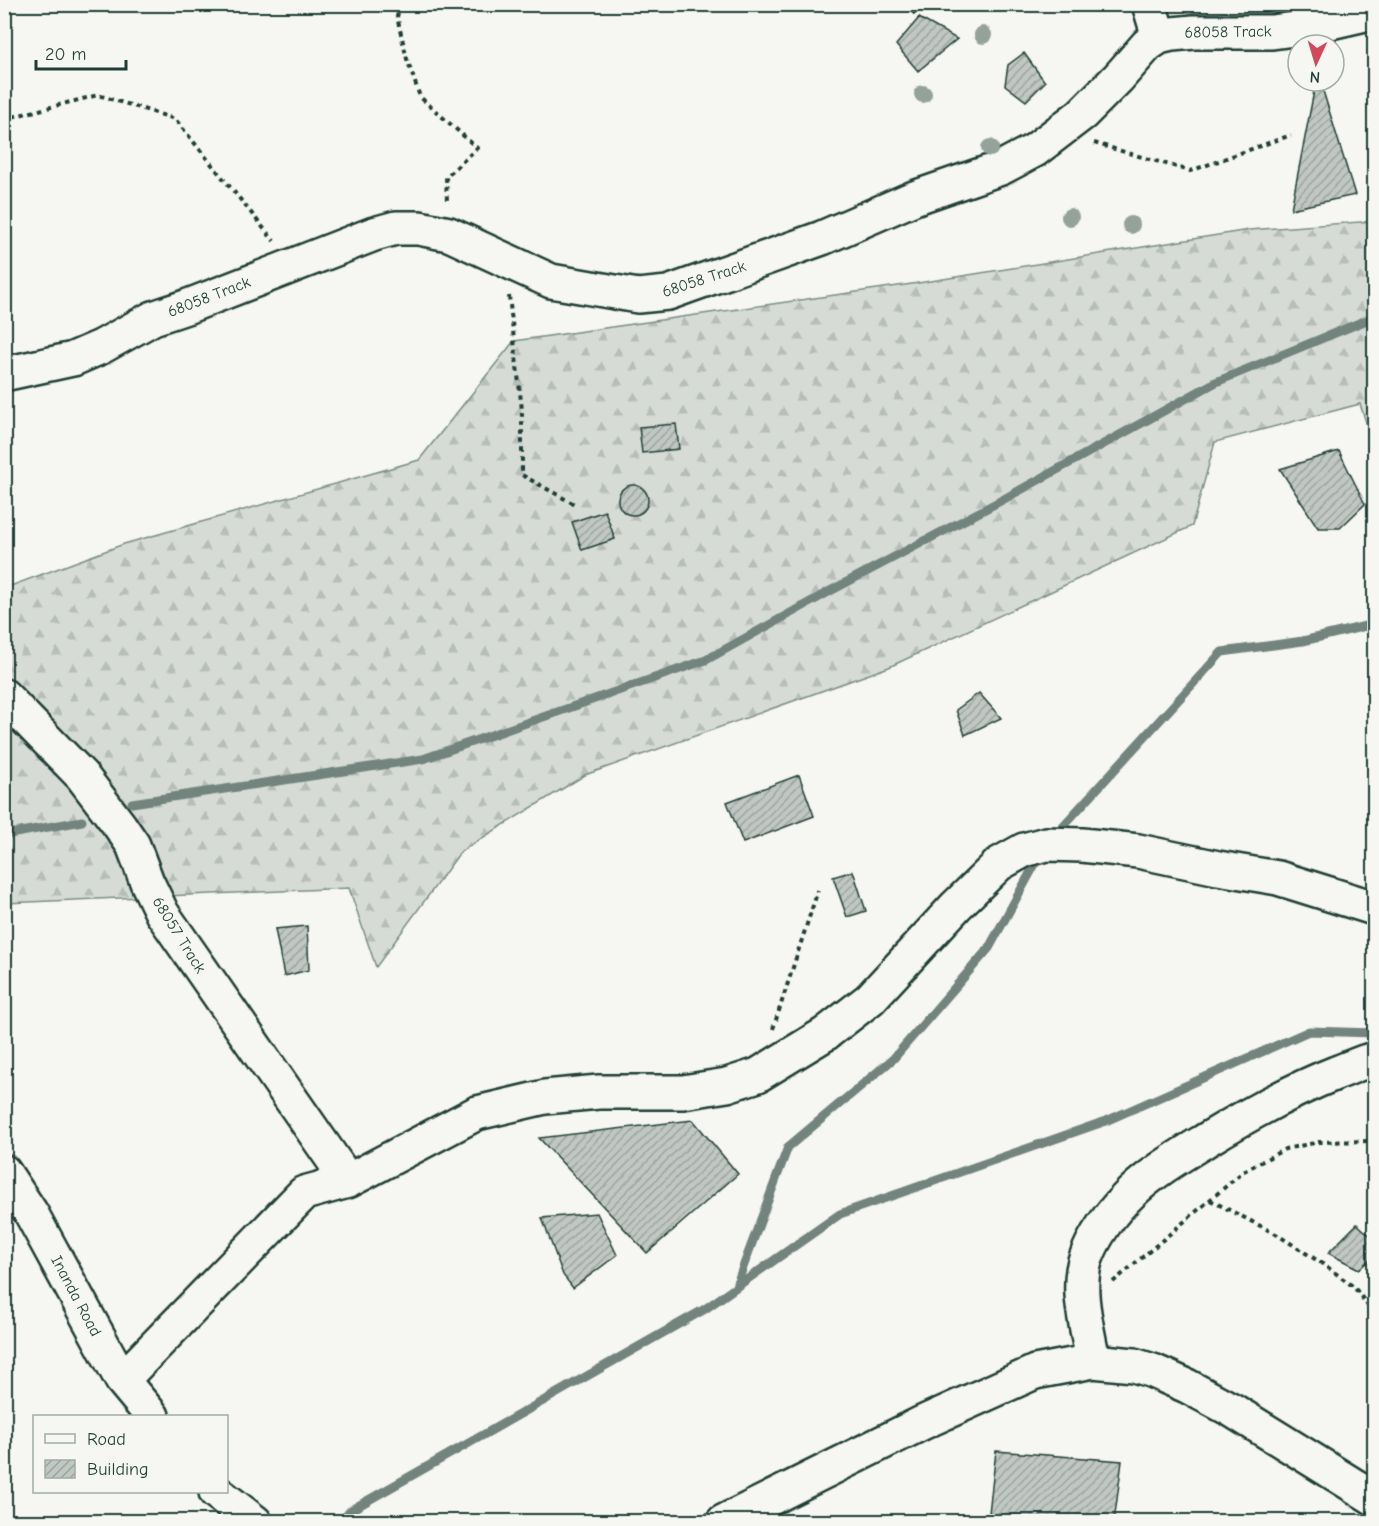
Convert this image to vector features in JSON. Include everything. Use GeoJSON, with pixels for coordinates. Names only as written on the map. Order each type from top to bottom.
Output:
{"type":"FeatureCollection","features":[{"type":"Feature","properties":{"kind":"street"},"geometry":{"type":"LineString","coordinates":[[1149,4],[1159,38]]}},
{"type":"Feature","properties":{"kind":"street","name":"68058 Track"},"geometry":{"type":"LineString","coordinates":[[4,374],[73,359],[101,347],[153,318],[186,308],[293,264],[396,228],[419,228],[448,234],[551,281],[638,296],[669,293],[822,238],[914,198],[1001,168],[1035,150],[1082,114],[1147,45],[1159,38],[1194,32],[1291,30],[1374,12]]}},
{"type":"Feature","properties":{"kind":"street","name":"68057 Track"},"geometry":{"type":"LineString","coordinates":[[4,696],[82,776],[120,826],[133,845],[162,913],[348,1180]]}},
{"type":"Feature","properties":{"kind":"street"},"geometry":{"type":"LineString","coordinates":[[122,1380],[304,1193],[348,1180],[477,1113],[545,1097],[599,1092],[683,1092],[727,1085],[758,1076],[825,1034],[870,999],[956,906],[999,864],[1024,850],[1046,844],[1138,851],[1278,878],[1374,908]]}},
{"type":"Feature","properties":{"kind":"street"},"geometry":{"type":"LineString","coordinates":[[1093,1361],[1084,1307],[1082,1279],[1085,1263],[1109,1218],[1131,1193],[1173,1160],[1239,1120],[1311,1083],[1374,1059]]}},
{"type":"Feature","properties":{"kind":"street","name":"Inanda Road"},"geometry":{"type":"LineString","coordinates":[[4,1172],[31,1213],[122,1380],[151,1415]]}},
{"type":"Feature","properties":{"kind":"street"},"geometry":{"type":"LineString","coordinates":[[723,1521],[922,1423],[1035,1372],[1093,1361],[1134,1365],[1187,1386],[1232,1410],[1374,1498]]}},
{"type":"Feature","properties":{"kind":"street"},"geometry":{"type":"LineString","coordinates":[[219,1493],[255,1521]]}},
{"type":"Feature","properties":{"kind":"path"},"geometry":{"type":"LineString","coordinates":[[400,4],[397,17],[407,59],[420,97],[477,148],[446,177],[448,234]]}},
{"type":"Feature","properties":{"kind":"path"},"geometry":{"type":"LineString","coordinates":[[906,4],[919,18]]}},
{"type":"Feature","properties":{"kind":"path"},"geometry":{"type":"LineString","coordinates":[[4,119],[98,94],[175,119],[293,264]]}},
{"type":"Feature","properties":{"kind":"path"},"geometry":{"type":"LineString","coordinates":[[1059,132],[1190,171],[1291,135]]}},
{"type":"Feature","properties":{"kind":"path"},"geometry":{"type":"LineString","coordinates":[[505,260],[522,410],[522,475],[576,505]]}},
{"type":"Feature","properties":{"kind":"path"},"geometry":{"type":"LineString","coordinates":[[758,1076],[818,890]]}},
{"type":"Feature","properties":{"kind":"path"},"geometry":{"type":"LineString","coordinates":[[1084,1307],[1244,1171],[1285,1149],[1319,1142],[1374,1141]]}},
{"type":"Feature","properties":{"kind":"path"},"geometry":{"type":"LineString","coordinates":[[1210,1200],[1276,1234],[1326,1266],[1354,1287],[1374,1314]]}},
{"type":"Feature","properties":{"kind":"green space"},"geometry":{"type":"Polygon","coordinates":[[[1374,221],[1374,447],[1360,404],[1215,442],[1192,526],[889,667],[585,775],[461,851],[376,967],[349,888],[5,903],[5,588],[124,544],[419,460],[514,341],[912,284],[1249,230],[1374,221]]]}},
{"type":"Feature","properties":{"kind":"building"},"geometry":{"type":"Polygon","coordinates":[[[919,18],[957,39],[918,71],[896,45],[919,18]]]}},
{"type":"Feature","properties":{"kind":"building"},"geometry":{"type":"Polygon","coordinates":[[[1024,53],[1045,82],[1026,101],[1005,85],[1008,65],[1024,53]]]}},
{"type":"Feature","properties":{"kind":"building"},"geometry":{"type":"Polygon","coordinates":[[[1314,93],[1324,93],[1355,195],[1291,209],[1314,93]]]}},
{"type":"Feature","properties":{"kind":"building"},"geometry":{"type":"Polygon","coordinates":[[[676,424],[679,449],[642,453],[639,427],[676,424]]]}},
{"type":"Feature","properties":{"kind":"building"},"geometry":{"type":"Polygon","coordinates":[[[1339,451],[1365,504],[1340,528],[1318,528],[1280,469],[1339,451]]]}},
{"type":"Feature","properties":{"kind":"building"},"geometry":{"type":"Polygon","coordinates":[[[633,485],[644,489],[648,500],[644,511],[633,515],[622,511],[618,500],[622,489],[633,485]]]}},
{"type":"Feature","properties":{"kind":"building"},"geometry":{"type":"Polygon","coordinates":[[[605,511],[615,539],[582,550],[572,522],[605,511]]]}},
{"type":"Feature","properties":{"kind":"building"},"geometry":{"type":"Polygon","coordinates":[[[979,693],[1001,718],[965,735],[956,710],[979,693]]]}},
{"type":"Feature","properties":{"kind":"building"},"geometry":{"type":"Polygon","coordinates":[[[799,775],[814,816],[743,843],[727,802],[799,775]]]}},
{"type":"Feature","properties":{"kind":"building"},"geometry":{"type":"Polygon","coordinates":[[[853,871],[866,911],[847,917],[833,877],[853,871]]]}},
{"type":"Feature","properties":{"kind":"building"},"geometry":{"type":"Polygon","coordinates":[[[307,926],[309,970],[284,976],[275,929],[307,926]]]}},
{"type":"Feature","properties":{"kind":"building"},"geometry":{"type":"Polygon","coordinates":[[[693,1120],[738,1174],[647,1253],[539,1138],[693,1120]]]}},
{"type":"Feature","properties":{"kind":"building"},"geometry":{"type":"Polygon","coordinates":[[[597,1213],[617,1255],[573,1288],[563,1275],[542,1218],[597,1213]]]}},
{"type":"Feature","properties":{"kind":"building"},"geometry":{"type":"Polygon","coordinates":[[[1357,1224],[1374,1239],[1374,1256],[1359,1269],[1328,1253],[1357,1224]]]}},
{"type":"Feature","properties":{"kind":"building"},"geometry":{"type":"Polygon","coordinates":[[[996,1451],[1122,1461],[1114,1522],[988,1522],[996,1451]]]}},
{"type":"Feature","properties":{"kind":"waterway"},"geometry":{"type":"LineString","coordinates":[[132,803],[423,759],[706,660],[1216,382],[1374,317]]}},
{"type":"Feature","properties":{"kind":"waterway"},"geometry":{"type":"LineString","coordinates":[[1053,837],[1222,652],[1303,641],[1374,624]]}},
{"type":"Feature","properties":{"kind":"waterway"},"geometry":{"type":"LineString","coordinates":[[4,835],[82,821]]}},
{"type":"Feature","properties":{"kind":"waterway"},"geometry":{"type":"LineString","coordinates":[[736,1286],[788,1147],[893,1059],[989,948],[1040,855]]}},
{"type":"Feature","properties":{"kind":"waterway"},"geometry":{"type":"LineString","coordinates":[[340,1522],[351,1510],[705,1309],[840,1214],[1106,1121],[1309,1031],[1374,1033]]}}]}
